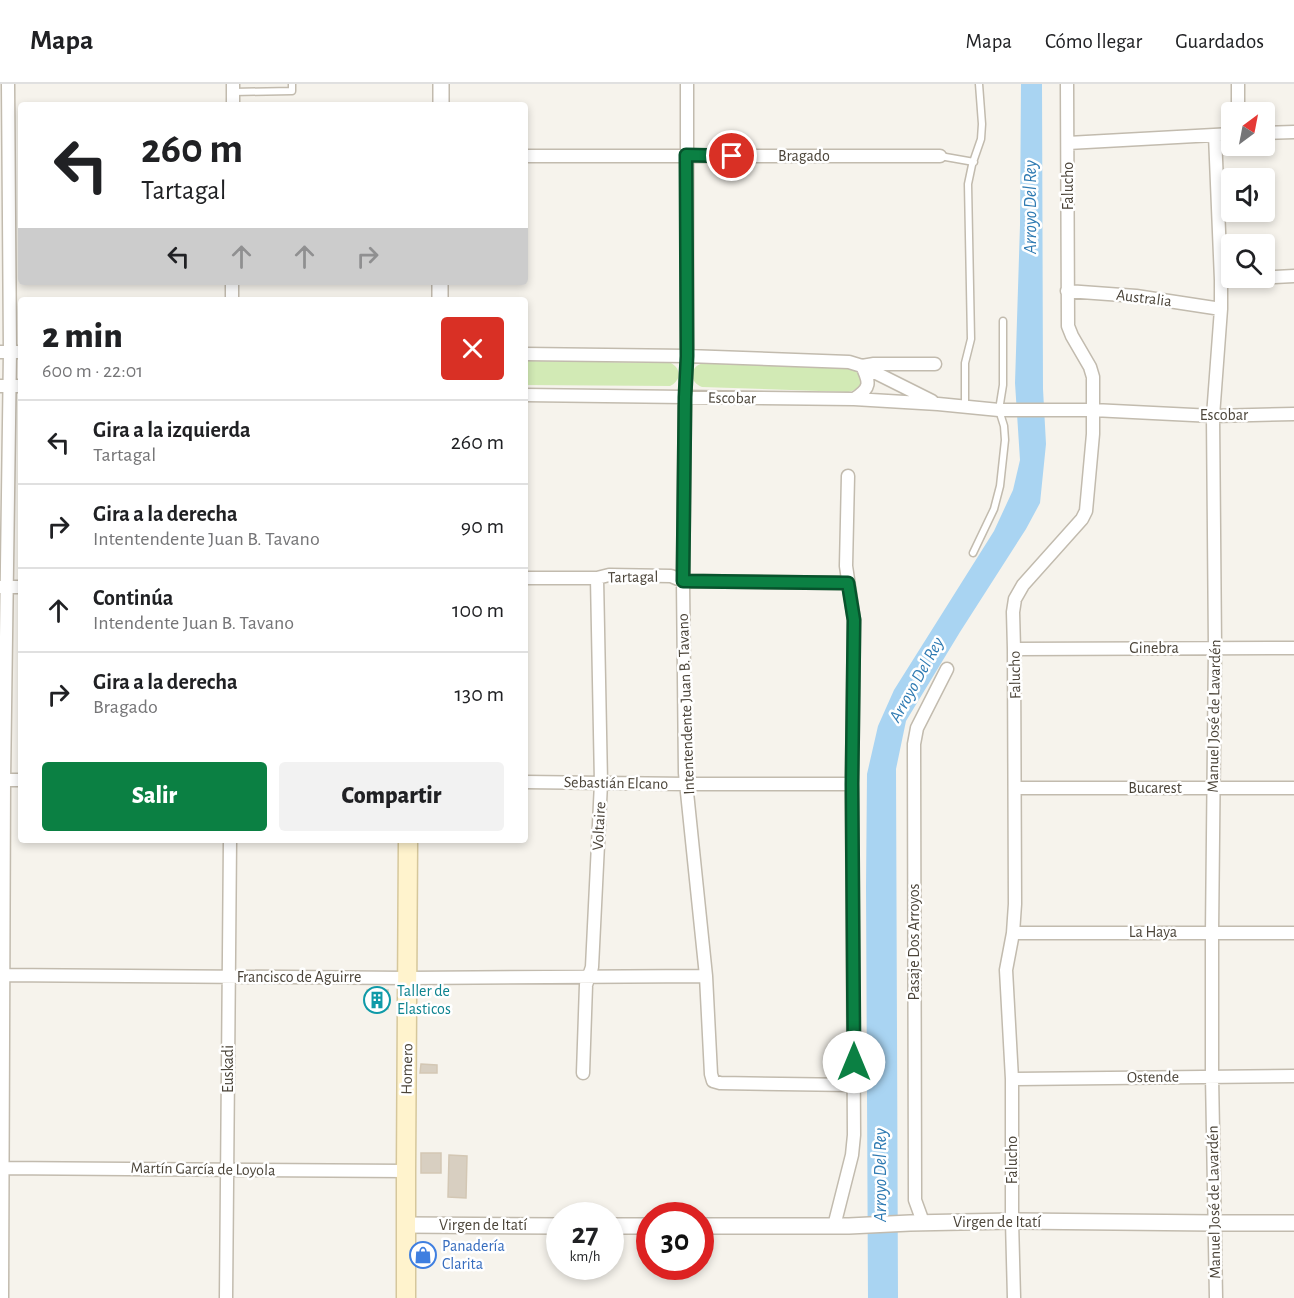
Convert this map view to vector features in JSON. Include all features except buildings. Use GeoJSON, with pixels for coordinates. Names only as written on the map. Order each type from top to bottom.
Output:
{"type":"FeatureCollection","features":[{"type":"Feature","properties":{"kind":"main road","name":"Homero"},"geometry":{"type":"LineString","coordinates":[[406,1298],[408,843]]}},
{"type":"Feature","properties":{"kind":"street"},"geometry":{"type":"LineString","coordinates":[[2,1298],[2,780],[4,587],[10,386],[4,146],[8,84]]}},
{"type":"Feature","properties":{"kind":"street"},"geometry":{"type":"LineString","coordinates":[[441,84],[441,102]]}},
{"type":"Feature","properties":{"kind":"street","name":"Intentendente Juan B. Tavano"},"geometry":{"type":"LineString","coordinates":[[687,84],[687,356],[683,581],[685,773],[706,976],[711,1074],[713,1081],[720,1083],[854,1085]]}},
{"type":"Feature","properties":{"kind":"street","name":"Falucho"},"geometry":{"type":"LineString","coordinates":[[1014,1298],[1012,1078],[1006,970],[1013,933],[1015,904],[1013,612],[1015,599],[1023,585],[1082,519],[1086,511],[1093,434],[1093,377],[1068,326],[1067,84]]}},
{"type":"Feature","properties":{"kind":"street"},"geometry":{"type":"LineString","coordinates":[[1238,84],[1238,102]]}},
{"type":"Feature","properties":{"kind":"street"},"geometry":{"type":"LineString","coordinates":[[1275,133],[1294,132]]}},
{"type":"Feature","properties":{"kind":"street","name":"Manuel José de Lavardén"},"geometry":{"type":"LineString","coordinates":[[1215,135],[1221,280]]}},
{"type":"Feature","properties":{"kind":"street"},"geometry":{"type":"LineString","coordinates":[[1068,143],[1221,135]]}},
{"type":"Feature","properties":{"kind":"street","name":"Bragado"},"geometry":{"type":"LineString","coordinates":[[528,156],[940,156]]}},
{"type":"Feature","properties":{"kind":"street"},"geometry":{"type":"LineString","coordinates":[[1275,277],[1294,276]]}},
{"type":"Feature","properties":{"kind":"street","name":"Manuel José de Lavardén"},"geometry":{"type":"LineString","coordinates":[[1216,1298],[1212,1076],[1215,648],[1213,416],[1221,288]]}},
{"type":"Feature","properties":{"kind":"street","name":"Australia"},"geometry":{"type":"LineString","coordinates":[[1067,291],[1136,296],[1221,309]]}},
{"type":"Feature","properties":{"kind":"street","name":"Escobar"},"geometry":{"type":"LineString","coordinates":[[528,354],[687,356],[849,363],[862,366],[938,404]]}},
{"type":"Feature","properties":{"kind":"street","name":"Escobar"},"geometry":{"type":"LineString","coordinates":[[862,366],[935,364]]}},
{"type":"Feature","properties":{"kind":"street"},"geometry":{"type":"LineString","coordinates":[[854,399],[866,389],[867,378],[862,366]]}},
{"type":"Feature","properties":{"kind":"street","name":"Escobar"},"geometry":{"type":"LineString","coordinates":[[528,395],[854,399],[1002,410],[1093,410],[1213,416],[1294,414]]}},
{"type":"Feature","properties":{"kind":"street"},"geometry":{"type":"LineString","coordinates":[[842,1226],[854,1135],[852,784],[854,620],[846,566],[848,476]]}},
{"type":"Feature","properties":{"kind":"street","name":"Tartagal"},"geometry":{"type":"LineString","coordinates":[[528,578],[597,578],[609,575],[671,576],[683,581],[848,583]]}},
{"type":"Feature","properties":{"kind":"street","name":"Voltaire"},"geometry":{"type":"LineString","coordinates":[[583,1073],[586,985],[592,967],[601,783],[597,578]]}},
{"type":"Feature","properties":{"kind":"street","name":"Ginebra"},"geometry":{"type":"LineString","coordinates":[[1014,649],[1294,648]]}},
{"type":"Feature","properties":{"kind":"street","name":"Pasaje Dos Arroyos"},"geometry":{"type":"LineString","coordinates":[[917,1222],[915,1200],[914,744],[917,728],[947,669]]}},
{"type":"Feature","properties":{"kind":"street"},"geometry":{"type":"LineString","coordinates":[[2,780],[18,780]]}},
{"type":"Feature","properties":{"kind":"street","name":"Sebastián Elcano"},"geometry":{"type":"LineString","coordinates":[[528,782],[852,784]]}},
{"type":"Feature","properties":{"kind":"street","name":"Bucarest"},"geometry":{"type":"LineString","coordinates":[[1015,788],[1294,788]]}},
{"type":"Feature","properties":{"kind":"street","name":"Euskadi"},"geometry":{"type":"LineString","coordinates":[[226,1298],[230,843]]}},
{"type":"Feature","properties":{"kind":"street","name":"La Haya"},"geometry":{"type":"LineString","coordinates":[[1013,933],[1294,933]]}},
{"type":"Feature","properties":{"kind":"street","name":"Francisco de Aguirre"},"geometry":{"type":"LineString","coordinates":[[1,975],[407,978],[706,976]]}},
{"type":"Feature","properties":{"kind":"street","name":"Ostende"},"geometry":{"type":"LineString","coordinates":[[1012,1078],[1294,1076]]}},
{"type":"Feature","properties":{"kind":"street","name":"Martín García de Loyola"},"geometry":{"type":"LineString","coordinates":[[1,1168],[406,1171]]}},
{"type":"Feature","properties":{"kind":"street","name":"Virgen de Itatí"},"geometry":{"type":"LineString","coordinates":[[714,1226],[842,1226],[1012,1221],[1214,1224],[1294,1222]]}},
{"type":"Feature","properties":{"kind":"street","name":"Virgen de Itatí"},"geometry":{"type":"LineString","coordinates":[[406,1225],[546,1226]]}},
{"type":"Feature","properties":{"kind":"lane"},"geometry":{"type":"LineString","coordinates":[[233,94],[292,91],[292,84]]}},
{"type":"Feature","properties":{"kind":"lane"},"geometry":{"type":"LineString","coordinates":[[965,407],[965,363],[971,339],[968,184],[982,132],[980,84]]}},
{"type":"Feature","properties":{"kind":"lane"},"geometry":{"type":"LineString","coordinates":[[940,156],[974,162]]}},
{"type":"Feature","properties":{"kind":"lane"},"geometry":{"type":"LineString","coordinates":[[973,553],[994,509],[1000,486],[1005,440],[1002,410],[1003,321]]}},
{"type":"Feature","properties":{"kind":"green space"},"geometry":{"type":"Polygon","coordinates":[[[528,361],[671,363],[677,368],[679,375],[674,384],[670,386],[528,385],[528,361]]]}},
{"type":"Feature","properties":{"kind":"green space"},"geometry":{"type":"Polygon","coordinates":[[[703,363],[849,368],[858,373],[861,381],[858,388],[848,392],[702,387],[695,382],[692,375],[695,368],[703,363]]]}},
{"type":"Feature","properties":{"kind":"water","name":"Arroyo Del Rey"},"geometry":{"type":"Polygon","coordinates":[[[1021,84],[1042,84],[1043,389],[1046,444],[1040,503],[906,721],[896,769],[898,1298],[868,1298],[867,774],[878,726],[894,690],[994,531],[1013,490],[1020,460],[1015,383],[1020,225],[1021,84]]]}},
{"type":"Feature","properties":{"kind":"place","name":"Taller de Elasticos"},"geometry":{"type":"Point","coordinates":[377,1000]}},
{"type":"Feature","properties":{"kind":"place","name":"Panadería Clarita"},"geometry":{"type":"Point","coordinates":[423,1255]}},
{"type":"Feature","properties":{"kind":"route"},"geometry":{"type":"LineString","coordinates":[[732,156],[686,155],[687,356],[683,581],[848,583],[854,620],[852,795],[854,1062]]}}]}
